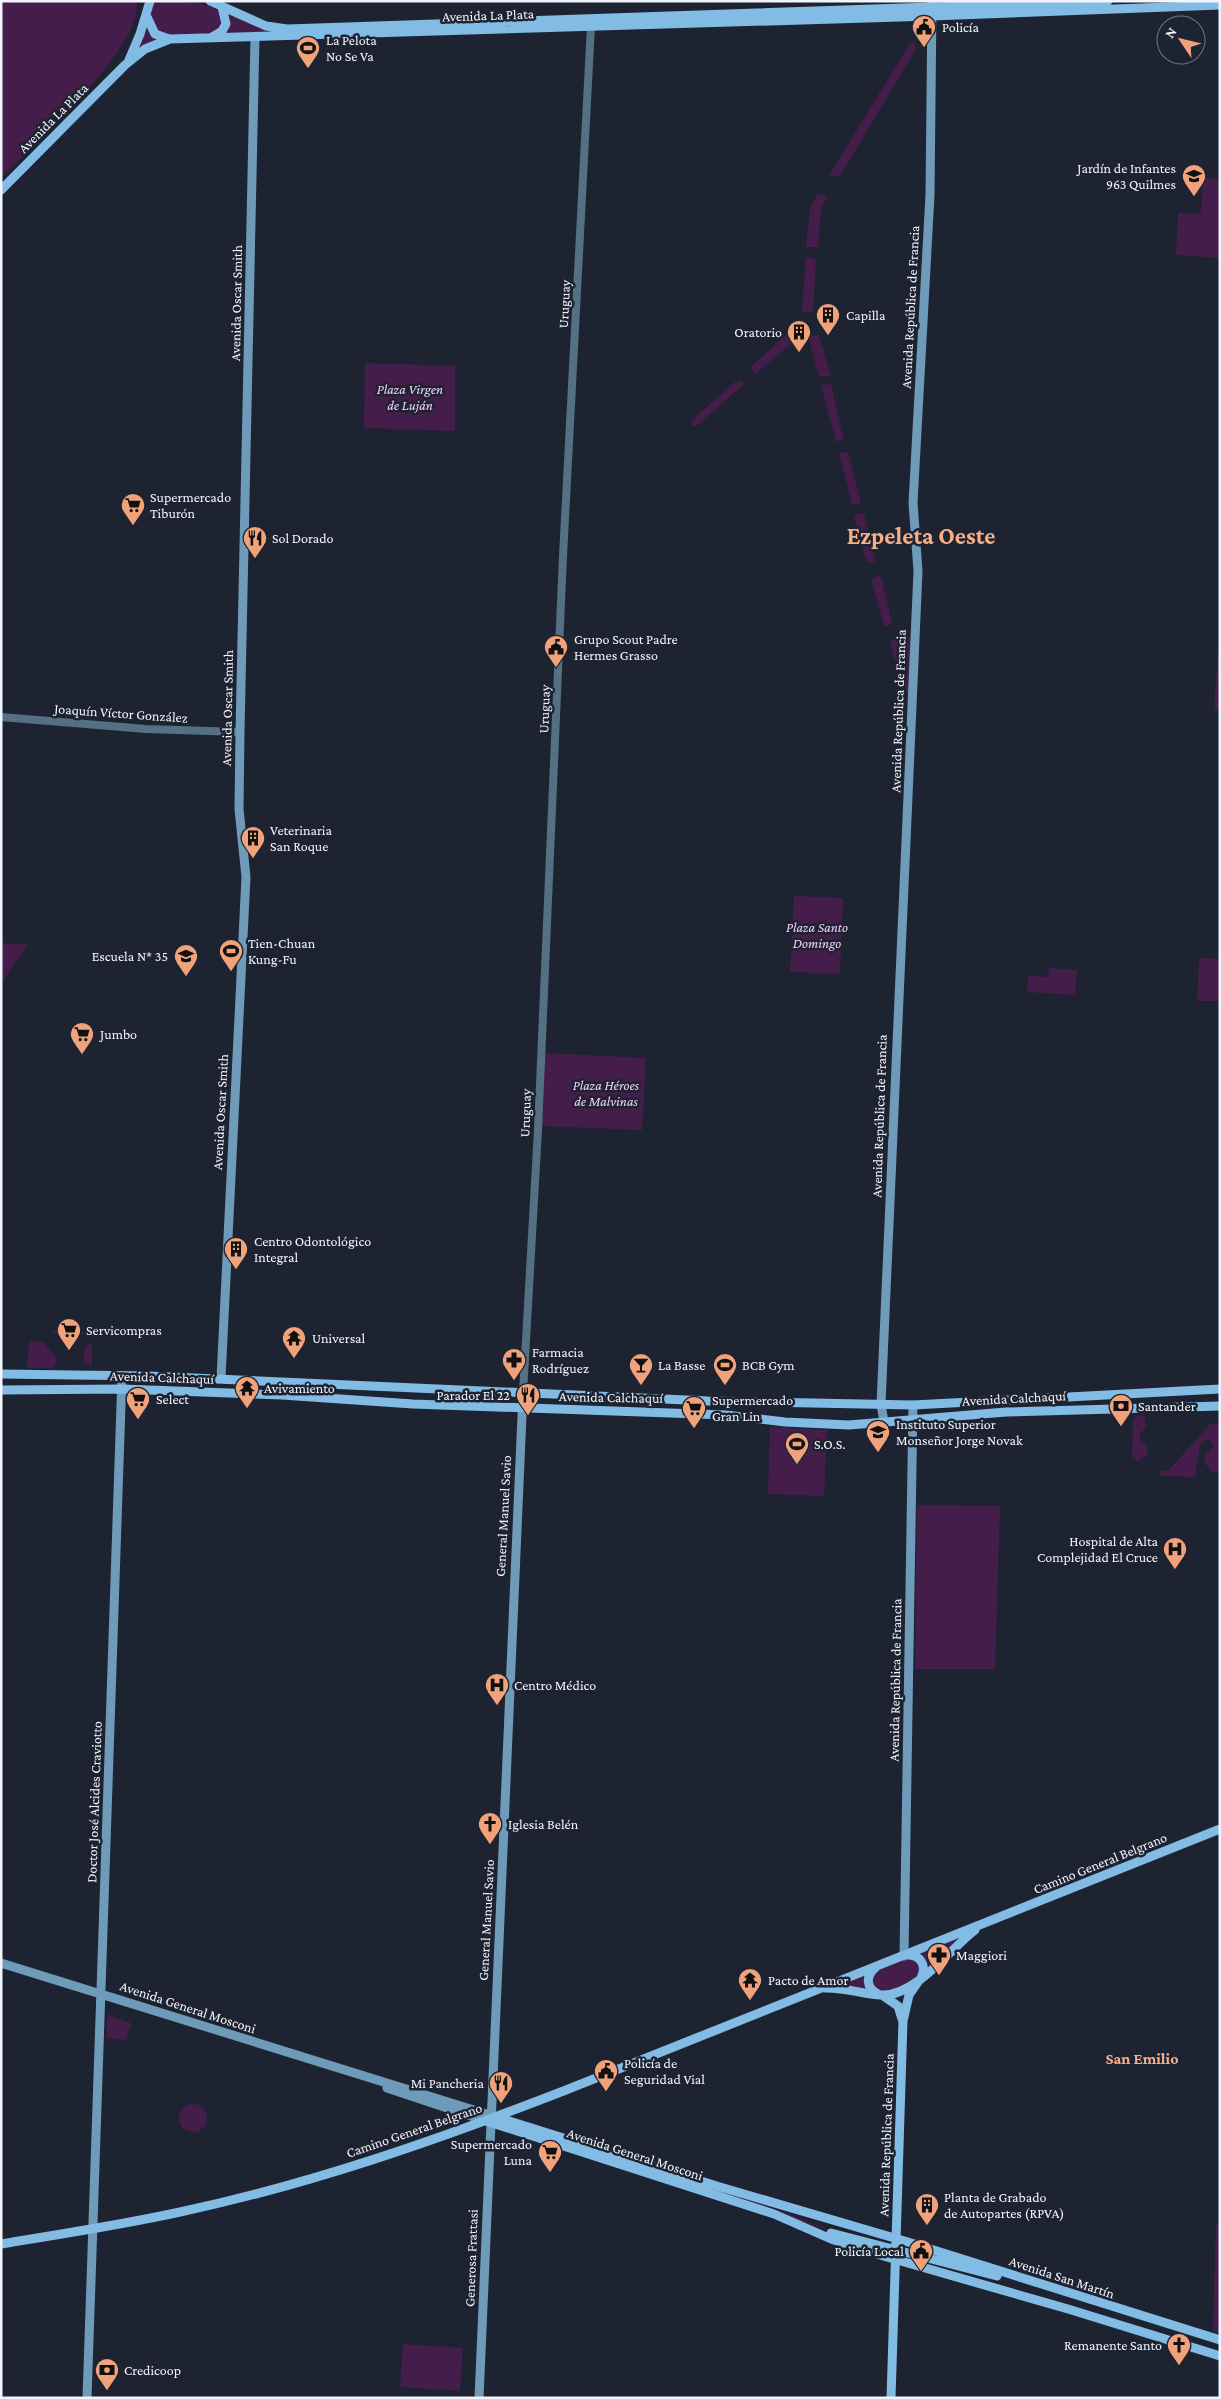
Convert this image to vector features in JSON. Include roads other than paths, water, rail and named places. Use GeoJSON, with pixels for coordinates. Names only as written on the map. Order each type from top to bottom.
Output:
{"type":"FeatureCollection","features":[{"type":"Feature","properties":{"kind":"main road","name":"Avenida La Plata"},"geometry":{"type":"LineString","coordinates":[[210,1],[266,26],[287,28],[1108,1]]}},
{"type":"Feature","properties":{"kind":"main road","name":"Avenida La Plata"},"geometry":{"type":"LineString","coordinates":[[125,65],[138,39],[149,4]]}},
{"type":"Feature","properties":{"kind":"main road"},"geometry":{"type":"LineString","coordinates":[[149,4],[147,20],[153,31],[161,38],[170,39]]}},
{"type":"Feature","properties":{"kind":"main road","name":"Avenida La Plata"},"geometry":{"type":"LineString","coordinates":[[1,190],[125,65],[149,47],[170,39],[591,26],[932,8],[1220,5]]}},
{"type":"Feature","properties":{"kind":"main road"},"geometry":{"type":"LineString","coordinates":[[206,38],[216,36],[225,27],[226,20],[222,7]]}},
{"type":"Feature","properties":{"kind":"main road","name":"Avenida República de Francia"},"geometry":{"type":"LineString","coordinates":[[884,1422],[881,1404],[918,571],[912,503],[927,258],[932,8]]}},
{"type":"Feature","properties":{"kind":"main road","name":"Avenida Oscar Smith"},"geometry":{"type":"LineString","coordinates":[[221,1383],[246,877],[239,809],[255,37]]}},
{"type":"Feature","properties":{"kind":"main road","name":"Avenida Calchaquí"},"geometry":{"type":"LineString","coordinates":[[1,1374],[122,1376],[221,1383],[708,1401],[913,1405],[1220,1390]]}},
{"type":"Feature","properties":{"kind":"main road"},"geometry":{"type":"LineString","coordinates":[[94,1375],[94,1389]]}},
{"type":"Feature","properties":{"kind":"main road","name":"Doctor José Alcides Craviotto"},"geometry":{"type":"LineString","coordinates":[[87,2398],[122,1376]]}},
{"type":"Feature","properties":{"kind":"main road"},"geometry":{"type":"LineString","coordinates":[[160,1390],[221,1383]]}},
{"type":"Feature","properties":{"kind":"main road","name":"Avenida Calchaquí"},"geometry":{"type":"LineString","coordinates":[[6,1390],[89,1393],[94,1389],[122,1389],[282,1395],[522,1409],[726,1414],[785,1422],[849,1425],[912,1418],[1006,1412],[1220,1406]]}},
{"type":"Feature","properties":{"kind":"main road","name":"General Manuel Savio"},"geometry":{"type":"LineString","coordinates":[[490,2119],[523,1393]]}},
{"type":"Feature","properties":{"kind":"main road","name":"Avenida República de Francia"},"geometry":{"type":"LineString","coordinates":[[906,1955],[913,1405]]}},
{"type":"Feature","properties":{"kind":"main road","name":"Camino General Belgrano"},"geometry":{"type":"LineString","coordinates":[[1,2244],[181,2212],[291,2184],[378,2158],[490,2119],[1220,1829]]}},
{"type":"Feature","properties":{"kind":"main road","name":"Camino General Belgrano"},"geometry":{"type":"LineString","coordinates":[[819,1988],[837,1988],[880,1995],[902,1990],[919,1980],[970,1934],[990,1921]]}},
{"type":"Feature","properties":{"kind":"main road"},"geometry":{"type":"LineString","coordinates":[[906,1955],[915,1956],[922,1963],[924,1970],[919,1980]]}},
{"type":"Feature","properties":{"kind":"main road","name":"Avenida General Mosconi"},"geometry":{"type":"LineString","coordinates":[[1,1963],[366,2078],[393,2091],[896,2239]]}},
{"type":"Feature","properties":{"kind":"main road"},"geometry":{"type":"LineString","coordinates":[[876,1967],[870,1974],[868,1984],[880,1995],[898,2006],[903,2021]]}},
{"type":"Feature","properties":{"kind":"main road","name":"Avenida República de Francia"},"geometry":{"type":"LineString","coordinates":[[891,2398],[903,2021],[909,1994],[919,1980]]}},
{"type":"Feature","properties":{"kind":"main road","name":"Avenida General Mosconi"},"geometry":{"type":"LineString","coordinates":[[490,2119],[774,2214],[836,2240],[895,2254]]}},
{"type":"Feature","properties":{"kind":"main road","name":"Generosa Frattasi"},"geometry":{"type":"LineString","coordinates":[[479,2398],[490,2119]]}},
{"type":"Feature","properties":{"kind":"main road","name":"Avenida San Martín"},"geometry":{"type":"LineString","coordinates":[[896,2239],[1220,2340]]}},
{"type":"Feature","properties":{"kind":"main road"},"geometry":{"type":"LineString","coordinates":[[895,2254],[1058,2290]]}},
{"type":"Feature","properties":{"kind":"main road","name":"Avenida San Martín"},"geometry":{"type":"LineString","coordinates":[[895,2254],[1220,2356]]}},
{"type":"Feature","properties":{"kind":"street","name":"Uruguay"},"geometry":{"type":"LineString","coordinates":[[523,1393],[538,1130],[563,556],[591,26]]}},
{"type":"Feature","properties":{"kind":"street","name":"Joaquín Víctor González"},"geometry":{"type":"LineString","coordinates":[[1,717],[146,729],[240,732]]}},
{"type":"Feature","properties":{"kind":"place","name":"Policía"},"geometry":{"type":"Point","coordinates":[924,48]}},
{"type":"Feature","properties":{"kind":"place","name":"La Pelota No Se Va"},"geometry":{"type":"Point","coordinates":[308,69]}},
{"type":"Feature","properties":{"kind":"place","name":"Jardín de Infantes 963 Quilmes"},"geometry":{"type":"Point","coordinates":[1194,197]}},
{"type":"Feature","properties":{"kind":"place","name":"Capilla"},"geometry":{"type":"Point","coordinates":[828,336]}},
{"type":"Feature","properties":{"kind":"place","name":"Oratorio"},"geometry":{"type":"Point","coordinates":[799,353]}},
{"type":"Feature","properties":{"kind":"place","name":"Supermercado Tiburón"},"geometry":{"type":"Point","coordinates":[133,526]}},
{"type":"Feature","properties":{"kind":"place","name":"Sol Dorado"},"geometry":{"type":"Point","coordinates":[255,559]}},
{"type":"Feature","properties":{"kind":"place","name":"Grupo Scout Padre Hermes Grasso"},"geometry":{"type":"Point","coordinates":[556,668]}},
{"type":"Feature","properties":{"kind":"place","name":"Veterinaria San Roque"},"geometry":{"type":"Point","coordinates":[253,859]}},
{"type":"Feature","properties":{"kind":"place","name":"Tien-Chuan Kung-Fu"},"geometry":{"type":"Point","coordinates":[231,972]}},
{"type":"Feature","properties":{"kind":"place","name":"Escuela N* 35"},"geometry":{"type":"Point","coordinates":[186,977]}},
{"type":"Feature","properties":{"kind":"place","name":"Jumbo"},"geometry":{"type":"Point","coordinates":[82,1055]}},
{"type":"Feature","properties":{"kind":"place","name":"Centro Odontológico Integral"},"geometry":{"type":"Point","coordinates":[236,1270]}},
{"type":"Feature","properties":{"kind":"place","name":"Servicompras"},"geometry":{"type":"Point","coordinates":[69,1351]}},
{"type":"Feature","properties":{"kind":"place","name":"Universal"},"geometry":{"type":"Point","coordinates":[294,1359]}},
{"type":"Feature","properties":{"kind":"place","name":"Farmacia Rodríguez"},"geometry":{"type":"Point","coordinates":[514,1381]}},
{"type":"Feature","properties":{"kind":"place","name":"La Basse"},"geometry":{"type":"Point","coordinates":[641,1386]}},
{"type":"Feature","properties":{"kind":"place","name":"BCB Gym"},"geometry":{"type":"Point","coordinates":[725,1386]}},
{"type":"Feature","properties":{"kind":"place","name":"Avivamiento"},"geometry":{"type":"Point","coordinates":[247,1409]}},
{"type":"Feature","properties":{"kind":"place","name":"Parador El 22"},"geometry":{"type":"Point","coordinates":[528,1416]}},
{"type":"Feature","properties":{"kind":"place","name":"Select"},"geometry":{"type":"Point","coordinates":[138,1420]}},
{"type":"Feature","properties":{"kind":"place","name":"Santander"},"geometry":{"type":"Point","coordinates":[1121,1427]}},
{"type":"Feature","properties":{"kind":"place","name":"Supermercado Gran Lin"},"geometry":{"type":"Point","coordinates":[694,1429]}},
{"type":"Feature","properties":{"kind":"place","name":"Instituto Superior Monseñor Jorge Novak"},"geometry":{"type":"Point","coordinates":[878,1453]}},
{"type":"Feature","properties":{"kind":"place","name":"S.O.S."},"geometry":{"type":"Point","coordinates":[797,1465]}},
{"type":"Feature","properties":{"kind":"place","name":"Hospital de Alta Complejidad El Cruce"},"geometry":{"type":"Point","coordinates":[1175,1570]}},
{"type":"Feature","properties":{"kind":"place","name":"Centro Médico"},"geometry":{"type":"Point","coordinates":[497,1706]}},
{"type":"Feature","properties":{"kind":"place","name":"Iglesia Belén"},"geometry":{"type":"Point","coordinates":[490,1845]}},
{"type":"Feature","properties":{"kind":"place","name":"Maggiori"},"geometry":{"type":"Point","coordinates":[939,1976]}},
{"type":"Feature","properties":{"kind":"place","name":"Pacto de Amor"},"geometry":{"type":"Point","coordinates":[750,2001]}},
{"type":"Feature","properties":{"kind":"place","name":"Policía de Seguridad Vial"},"geometry":{"type":"Point","coordinates":[606,2092]}},
{"type":"Feature","properties":{"kind":"place","name":"Mi Pancheria"},"geometry":{"type":"Point","coordinates":[501,2104]}},
{"type":"Feature","properties":{"kind":"place","name":"Supermercado Luna"},"geometry":{"type":"Point","coordinates":[550,2173]}},
{"type":"Feature","properties":{"kind":"place","name":"Planta de Grabado de Autopartes (RPVA)"},"geometry":{"type":"Point","coordinates":[927,2226]}},
{"type":"Feature","properties":{"kind":"place","name":"Policía Local"},"geometry":{"type":"Point","coordinates":[921,2272]}},
{"type":"Feature","properties":{"kind":"place","name":"Remanente Santo"},"geometry":{"type":"Point","coordinates":[1179,2366]}},
{"type":"Feature","properties":{"kind":"place","name":"Credicoop"},"geometry":{"type":"Point","coordinates":[107,2391]}},
{"type":"Feature","properties":{"kind":"district","name":"Ezpeleta Oeste"},"geometry":{"type":"Point","coordinates":[921,536]}},
{"type":"Feature","properties":{"kind":"district","name":"San Emilio"},"geometry":{"type":"Point","coordinates":[1142,2058]}},
{"type":"Feature","properties":{"kind":"park label","name":"Plaza Virgen de Luján"},"geometry":{"type":"Point","coordinates":[410,398]}},
{"type":"Feature","properties":{"kind":"park label","name":"Plaza Santo Domingo"},"geometry":{"type":"Point","coordinates":[817,936]}},
{"type":"Feature","properties":{"kind":"park label","name":"Plaza Héroes de Malvinas"},"geometry":{"type":"Point","coordinates":[606,1094]}}]}
